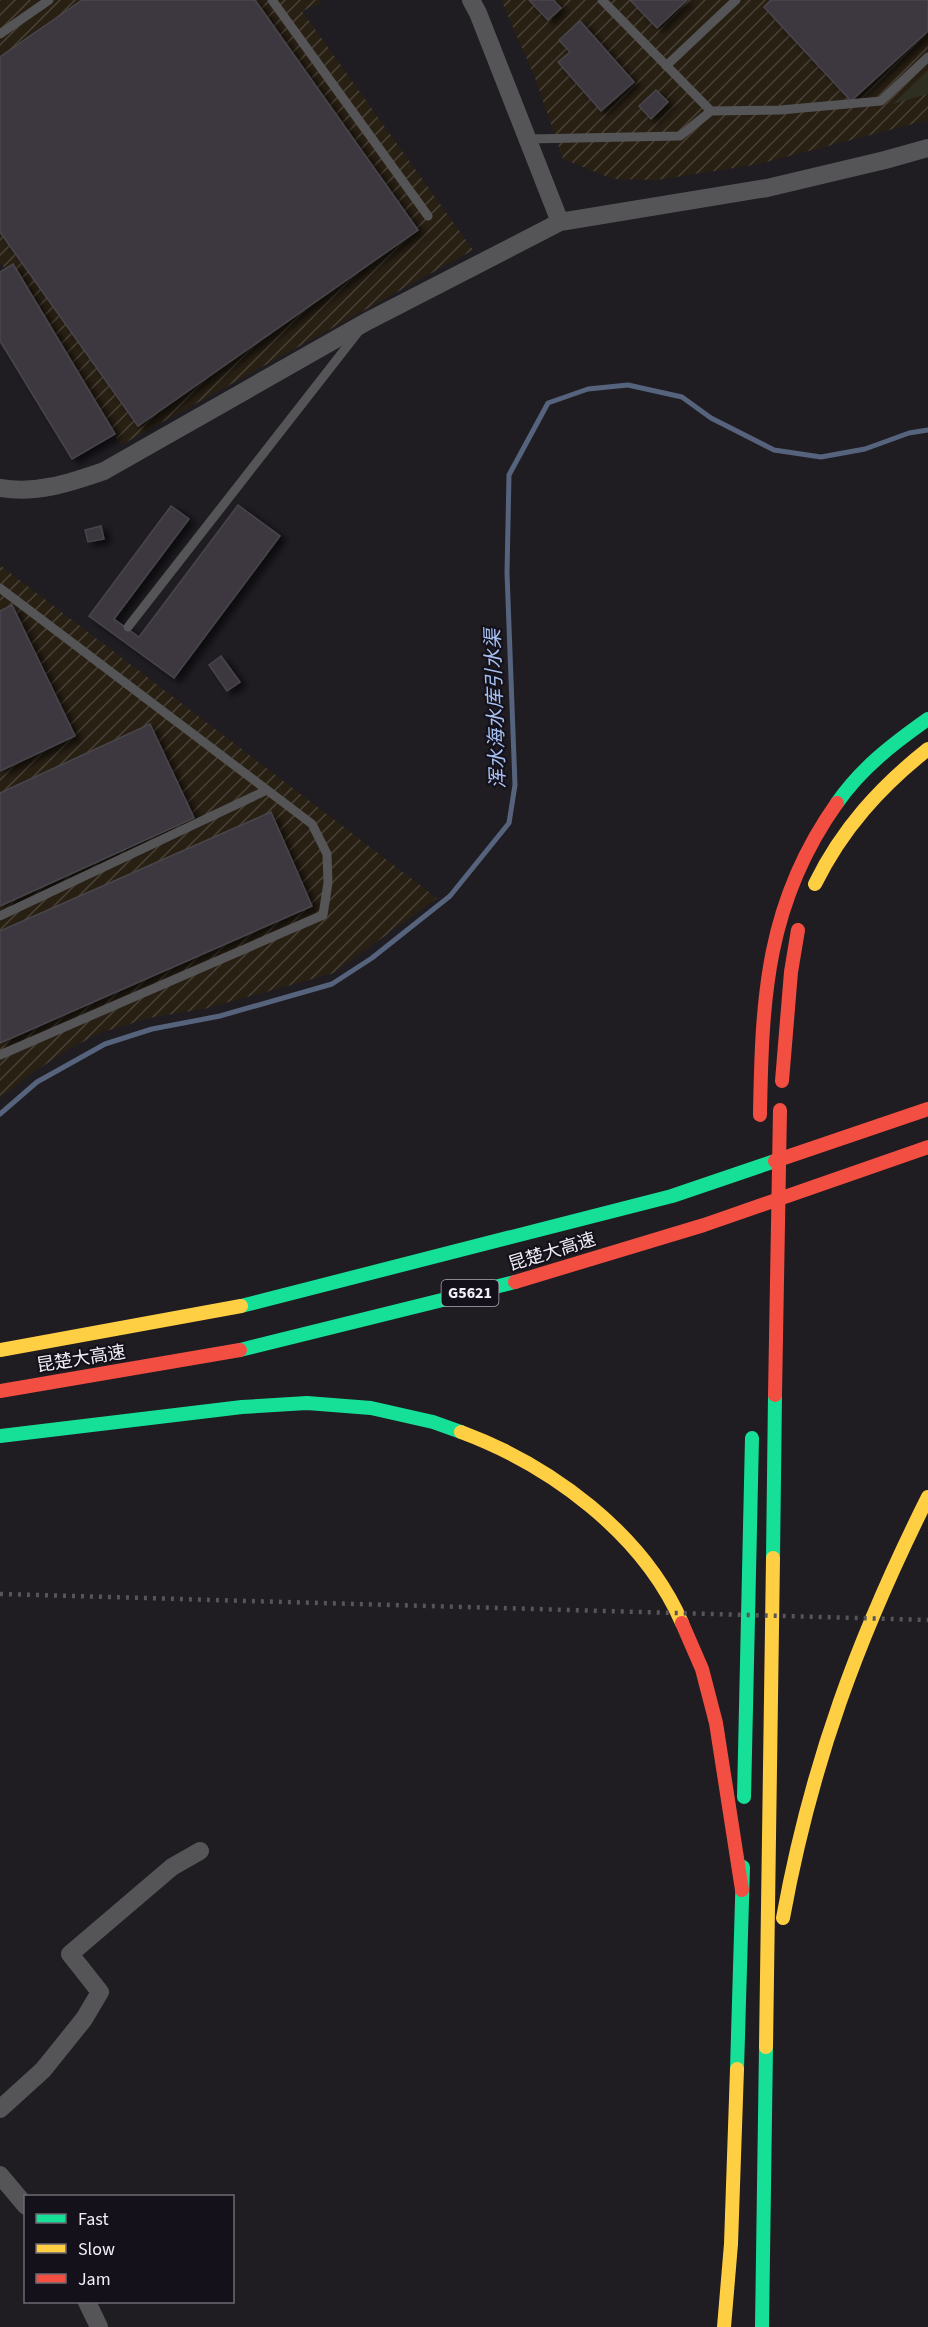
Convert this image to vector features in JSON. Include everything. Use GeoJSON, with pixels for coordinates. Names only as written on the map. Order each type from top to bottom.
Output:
{"type":"FeatureCollection","features":[{"type":"Feature","properties":{"kind":"highway"},"geometry":{"type":"LineString","coordinates":[[760,1121],[762,1029],[768,969],[776,929],[792,882],[817,830],[854,780],[877,756],[904,734],[928,719]]}},
{"type":"Feature","properties":{"kind":"highway"},"geometry":{"type":"LineString","coordinates":[[808,899],[832,849],[857,815],[890,780],[928,750]]}},
{"type":"Feature","properties":{"kind":"highway"},"geometry":{"type":"LineString","coordinates":[[762,2327],[780,1110],[790,972],[803,914]]}},
{"type":"Feature","properties":{"kind":"highway","name":"昆楚大高速"},"geometry":{"type":"LineString","coordinates":[[0,1350],[227,1310],[672,1196],[928,1109]]}},
{"type":"Feature","properties":{"kind":"highway","name":"昆楚大高速"},"geometry":{"type":"LineString","coordinates":[[0,1391],[238,1351],[512,1283],[704,1225],[928,1147]]}},
{"type":"Feature","properties":{"kind":"highway"},"geometry":{"type":"LineString","coordinates":[[757,1221],[759,1151]]}},
{"type":"Feature","properties":{"kind":"highway"},"geometry":{"type":"LineString","coordinates":[[0,1436],[242,1407],[320,1404],[387,1412],[446,1426],[510,1452],[542,1469],[574,1490],[633,1546],[659,1581],[682,1621],[701,1667],[716,1719],[742,1890]]}},
{"type":"Feature","properties":{"kind":"highway"},"geometry":{"type":"LineString","coordinates":[[724,2327],[731,2244],[742,1890],[752,1421]]}},
{"type":"Feature","properties":{"kind":"highway"},"geometry":{"type":"LineString","coordinates":[[765,2057],[791,1875],[820,1757],[835,1709],[875,1605],[928,1497]]}},
{"type":"Feature","properties":{"kind":"street"},"geometry":{"type":"LineString","coordinates":[[471,0],[560,222]]}},
{"type":"Feature","properties":{"kind":"street"},"geometry":{"type":"LineString","coordinates":[[0,488],[15,491],[60,487],[104,471],[366,322],[560,222],[767,188],[928,148]]}},
{"type":"Feature","properties":{"kind":"street"},"geometry":{"type":"LineString","coordinates":[[0,2109],[43,2070],[84,2019],[100,1992],[70,1954],[172,1867],[200,1851]]}},
{"type":"Feature","properties":{"kind":"street"},"geometry":{"type":"LineString","coordinates":[[0,2175],[24,2204]]}},
{"type":"Feature","properties":{"kind":"street"},"geometry":{"type":"LineString","coordinates":[[88,2303],[99,2327]]}},
{"type":"Feature","properties":{"kind":"lane"},"geometry":{"type":"LineString","coordinates":[[0,34],[49,0]]}},
{"type":"Feature","properties":{"kind":"lane"},"geometry":{"type":"LineString","coordinates":[[272,0],[428,216]]}},
{"type":"Feature","properties":{"kind":"lane"},"geometry":{"type":"LineString","coordinates":[[602,0],[711,111]]}},
{"type":"Feature","properties":{"kind":"lane"},"geometry":{"type":"LineString","coordinates":[[666,66],[736,0]]}},
{"type":"Feature","properties":{"kind":"lane"},"geometry":{"type":"LineString","coordinates":[[528,139],[680,135],[711,111],[780,110],[881,101],[928,57]]}},
{"type":"Feature","properties":{"kind":"lane"},"geometry":{"type":"LineString","coordinates":[[128,627],[366,322]]}},
{"type":"Feature","properties":{"kind":"lane"},"geometry":{"type":"LineString","coordinates":[[0,1055],[323,915],[328,884],[327,854],[312,824],[2,592]]}},
{"type":"Feature","properties":{"kind":"lane"},"geometry":{"type":"LineString","coordinates":[[0,916],[267,790]]}},
{"type":"Feature","properties":{"kind":"shaded area"},"geometry":{"type":"Polygon","coordinates":[[[0,0],[320,0],[322,3],[302,11],[473,250],[121,445],[9,272],[0,263],[0,0]]]}},
{"type":"Feature","properties":{"kind":"shaded area"},"geometry":{"type":"Polygon","coordinates":[[[501,0],[928,0],[928,120],[759,164],[657,180],[613,179],[563,159],[534,75],[501,0]]]}},
{"type":"Feature","properties":{"kind":"shaded area"},"geometry":{"type":"Polygon","coordinates":[[[0,565],[437,898],[334,973],[204,1009],[149,1018],[100,1033],[69,1049],[28,1076],[0,1099],[0,565]]]}},
{"type":"Feature","properties":{"kind":"green space"},"geometry":{"type":"Polygon","coordinates":[[[928,70],[928,94],[893,104],[928,70]]]}},
{"type":"Feature","properties":{"kind":"building"},"geometry":{"type":"Polygon","coordinates":[[[82,0],[255,0],[418,230],[138,426],[0,232],[0,57],[82,0]]]}},
{"type":"Feature","properties":{"kind":"building"},"geometry":{"type":"Polygon","coordinates":[[[529,0],[553,0],[561,8],[548,20],[529,0]]]}},
{"type":"Feature","properties":{"kind":"building"},"geometry":{"type":"Polygon","coordinates":[[[630,0],[687,0],[657,28],[630,0]]]}},
{"type":"Feature","properties":{"kind":"building"},"geometry":{"type":"Polygon","coordinates":[[[771,0],[928,0],[928,31],[851,101],[764,7],[771,0]]]}},
{"type":"Feature","properties":{"kind":"building"},"geometry":{"type":"Polygon","coordinates":[[[580,21],[634,82],[601,111],[558,62],[570,52],[559,40],[580,21]]]}},
{"type":"Feature","properties":{"kind":"building"},"geometry":{"type":"Polygon","coordinates":[[[656,90],[668,102],[651,119],[639,106],[656,90]]]}},
{"type":"Feature","properties":{"kind":"building"},"geometry":{"type":"Polygon","coordinates":[[[13,264],[115,434],[72,459],[0,341],[0,272],[13,264]]]}},
{"type":"Feature","properties":{"kind":"building"},"geometry":{"type":"Polygon","coordinates":[[[238,505],[280,536],[174,678],[89,616],[171,506],[189,519],[114,619],[139,637],[238,505]]]}},
{"type":"Feature","properties":{"kind":"building"},"geometry":{"type":"Polygon","coordinates":[[[101,526],[104,539],[88,542],[85,530],[101,526]]]}},
{"type":"Feature","properties":{"kind":"building"},"geometry":{"type":"Polygon","coordinates":[[[12,605],[75,736],[0,771],[0,611],[12,605]]]}},
{"type":"Feature","properties":{"kind":"building"},"geometry":{"type":"Polygon","coordinates":[[[221,656],[240,682],[227,691],[209,665],[221,656]]]}},
{"type":"Feature","properties":{"kind":"building"},"geometry":{"type":"Polygon","coordinates":[[[150,724],[194,818],[0,906],[0,793],[150,724]]]}},
{"type":"Feature","properties":{"kind":"building"},"geometry":{"type":"Polygon","coordinates":[[[271,812],[312,906],[0,1043],[0,931],[271,812]]]}},
{"type":"Feature","properties":{"kind":"waterway","name":"浑水海水库引水渠"},"geometry":{"type":"LineString","coordinates":[[0,1114],[37,1082],[105,1044],[152,1029],[220,1016],[332,984],[372,958],[450,896],[509,823],[515,785],[507,573],[509,475],[548,403],[588,389],[628,385],[682,397],[711,418],[774,450],[821,457],[865,449],[909,433],[928,430]]}},
{"type":"Feature","properties":{"kind":"railway"},"geometry":{"type":"LineString","coordinates":[[0,1594],[928,1620]]}},
{"type":"Feature","properties":{"kind":"traffic: fast"},"geometry":{"type":"LineString","coordinates":[[837,803],[867,767],[928,719]]}},
{"type":"Feature","properties":{"kind":"traffic: fast"},"geometry":{"type":"LineString","coordinates":[[241,1306],[672,1196],[775,1161]]}},
{"type":"Feature","properties":{"kind":"traffic: fast"},"geometry":{"type":"LineString","coordinates":[[240,1350],[515,1282]]}},
{"type":"Feature","properties":{"kind":"traffic: fast"},"geometry":{"type":"LineString","coordinates":[[773,1558],[775,1395]]}},
{"type":"Feature","properties":{"kind":"traffic: fast"},"geometry":{"type":"LineString","coordinates":[[0,1436],[242,1407],[307,1403],[371,1408],[433,1422],[461,1432]]}},
{"type":"Feature","properties":{"kind":"traffic: fast"},"geometry":{"type":"LineString","coordinates":[[744,1797],[752,1438]]}},
{"type":"Feature","properties":{"kind":"traffic: fast"},"geometry":{"type":"LineString","coordinates":[[737,2069],[743,1867]]}},
{"type":"Feature","properties":{"kind":"traffic: fast"},"geometry":{"type":"LineString","coordinates":[[762,2327],[766,2047]]}},
{"type":"Feature","properties":{"kind":"traffic: slow"},"geometry":{"type":"LineString","coordinates":[[815,884],[837,845],[864,810],[894,778],[928,749]]}},
{"type":"Feature","properties":{"kind":"traffic: slow"},"geometry":{"type":"LineString","coordinates":[[0,1350],[241,1306]]}},
{"type":"Feature","properties":{"kind":"traffic: slow"},"geometry":{"type":"LineString","coordinates":[[461,1432],[528,1463],[560,1483],[590,1506],[644,1560],[665,1590],[682,1623]]}},
{"type":"Feature","properties":{"kind":"traffic: slow"},"geometry":{"type":"LineString","coordinates":[[783,1918],[808,1807],[840,1702],[880,1600],[928,1497]]}},
{"type":"Feature","properties":{"kind":"traffic: slow"},"geometry":{"type":"LineString","coordinates":[[766,2047],[773,1558]]}},
{"type":"Feature","properties":{"kind":"traffic: slow"},"geometry":{"type":"LineString","coordinates":[[724,2327],[731,2244],[737,2069]]}},
{"type":"Feature","properties":{"kind":"traffic: jam"},"geometry":{"type":"LineString","coordinates":[[760,1115],[767,991],[782,915],[795,877],[813,840],[837,803]]}},
{"type":"Feature","properties":{"kind":"traffic: jam"},"geometry":{"type":"LineString","coordinates":[[782,1081],[791,972],[798,930]]}},
{"type":"Feature","properties":{"kind":"traffic: jam"},"geometry":{"type":"LineString","coordinates":[[775,1161],[928,1109]]}},
{"type":"Feature","properties":{"kind":"traffic: jam"},"geometry":{"type":"LineString","coordinates":[[775,1395],[780,1110]]}},
{"type":"Feature","properties":{"kind":"traffic: jam"},"geometry":{"type":"LineString","coordinates":[[515,1282],[704,1225],[928,1147]]}},
{"type":"Feature","properties":{"kind":"traffic: jam"},"geometry":{"type":"LineString","coordinates":[[0,1391],[240,1350]]}},
{"type":"Feature","properties":{"kind":"traffic: jam"},"geometry":{"type":"LineString","coordinates":[[682,1623],[702,1669],[716,1723],[742,1890]]}}]}
